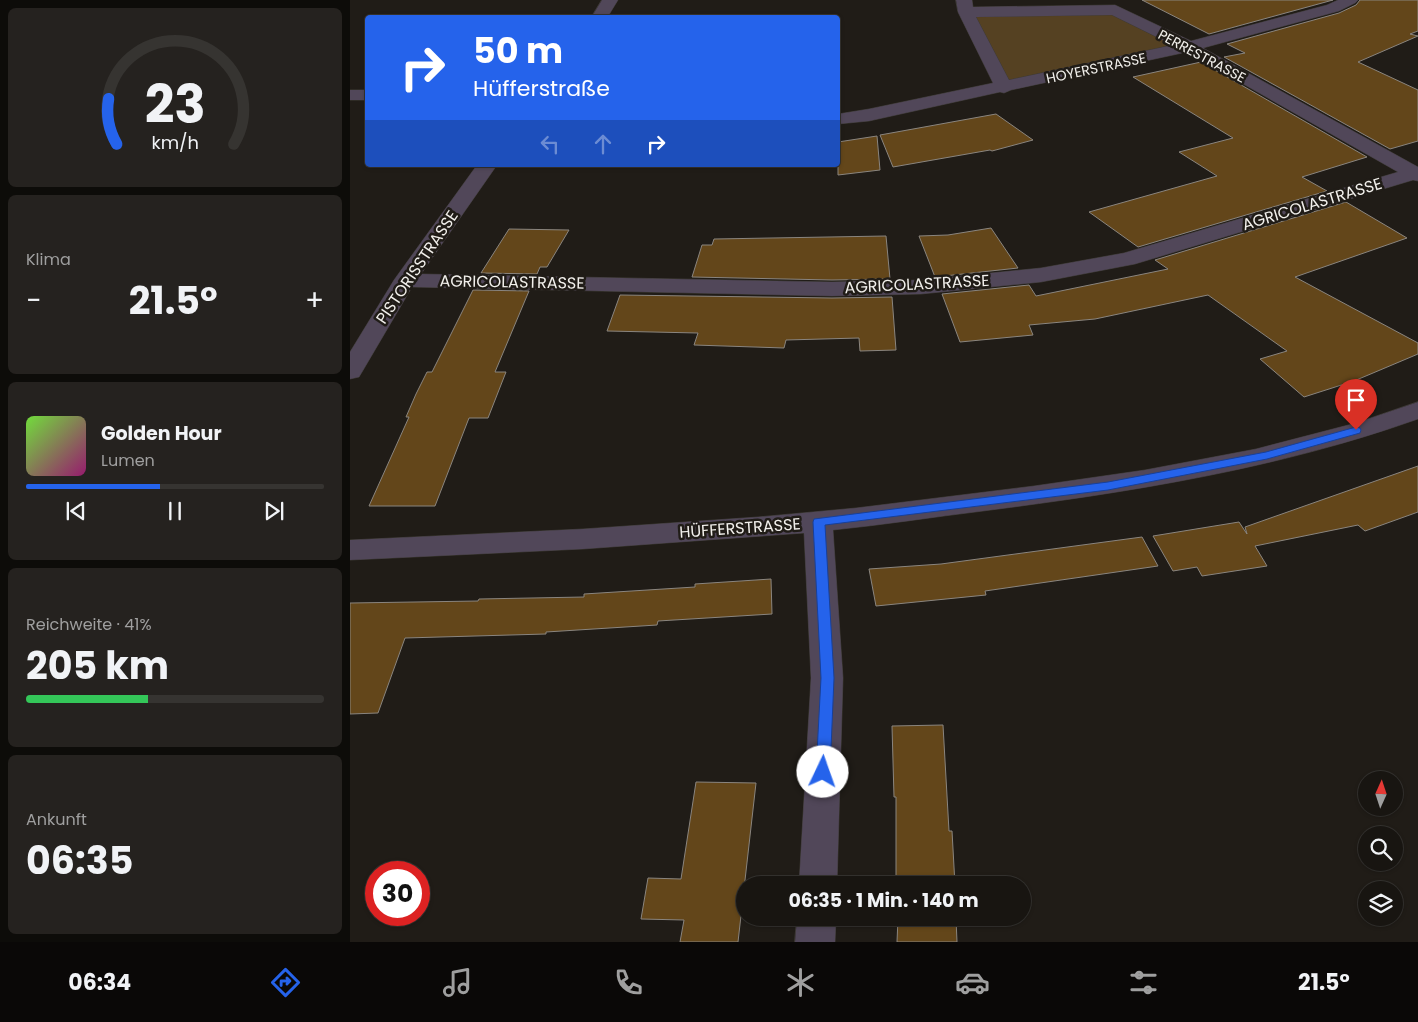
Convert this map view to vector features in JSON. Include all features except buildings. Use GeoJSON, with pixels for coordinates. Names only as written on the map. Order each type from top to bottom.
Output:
{"type":"FeatureCollection","features":[{"type":"Feature","properties":{"kind":"street"},"geometry":{"type":"LineString","coordinates":[[601,15],[610,0]]}},
{"type":"Feature","properties":{"kind":"street","name":"HOYERSTRASSE"},"geometry":{"type":"LineString","coordinates":[[840,118],[869,116],[1188,47],[1333,8],[1350,0]]}},
{"type":"Feature","properties":{"kind":"street"},"geometry":{"type":"LineString","coordinates":[[965,6],[1004,88]]}},
{"type":"Feature","properties":{"kind":"street","name":"PERRESTRASSE"},"geometry":{"type":"LineString","coordinates":[[965,6],[1115,10],[1188,47],[1416,174]]}},
{"type":"Feature","properties":{"kind":"street"},"geometry":{"type":"LineString","coordinates":[[350,94],[365,95]]}},
{"type":"Feature","properties":{"kind":"street","name":"PISTORISSTRASSE"},"geometry":{"type":"LineString","coordinates":[[350,372],[405,280],[486,167]]}},
{"type":"Feature","properties":{"kind":"street","name":"AGRICOLASTRASSE"},"geometry":{"type":"LineString","coordinates":[[405,280],[832,289],[921,287],[1032,276],[1127,259],[1416,174]]}},
{"type":"Feature","properties":{"kind":"street","name":"HÜFFERSTRASSE"},"geometry":{"type":"LineString","coordinates":[[350,550],[544,543],[818,522],[1108,486],[1267,456],[1392,420],[1418,410]]}},
{"type":"Feature","properties":{"kind":"street"},"geometry":{"type":"LineString","coordinates":[[818,522],[827,678],[818,876]]}},
{"type":"Feature","properties":{"kind":"street"},"geometry":{"type":"LineString","coordinates":[[816,942],[817,926]]}},
{"type":"Feature","properties":{"kind":"shaded area"},"geometry":{"type":"Polygon","coordinates":[[[1115,10],[1189,47],[1004,88],[966,12],[1115,10]]]}},
{"type":"Feature","properties":{"kind":"route"},"geometry":{"type":"LineString","coordinates":[[823,772],[827,678],[818,522],[1108,486],[1267,456],[1356,430]]}}]}
